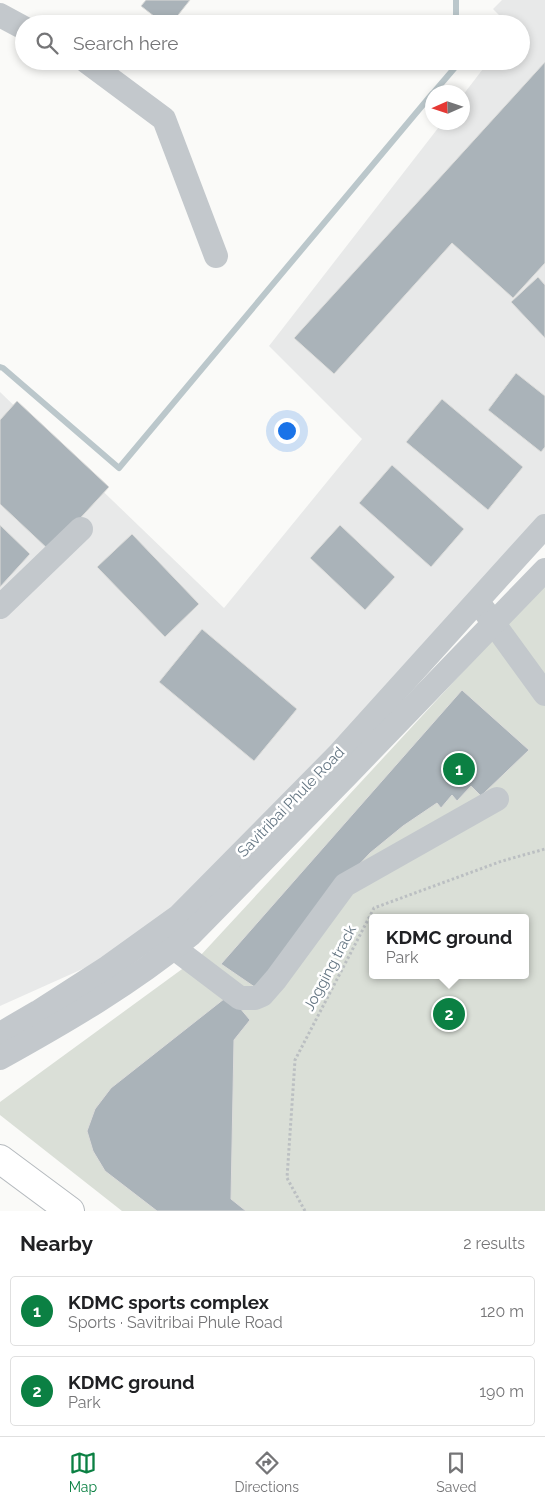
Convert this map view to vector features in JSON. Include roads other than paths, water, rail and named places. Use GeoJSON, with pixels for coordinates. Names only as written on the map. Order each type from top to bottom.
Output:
{"type":"FeatureCollection","features":[{"type":"Feature","properties":{"kind":"main road"},"geometry":{"type":"LineString","coordinates":[[0,1159],[70,1211]]}},
{"type":"Feature","properties":{"kind":"main road"},"geometry":{"type":"LineString","coordinates":[[0,1178],[43,1211]]}},
{"type":"Feature","properties":{"kind":"street"},"geometry":{"type":"LineString","coordinates":[[0,15],[15,23]]}},
{"type":"Feature","properties":{"kind":"street"},"geometry":{"type":"LineString","coordinates":[[98,70],[164,118],[216,256]]}},
{"type":"Feature","properties":{"kind":"street","name":"Savitribai Phule Road"},"geometry":{"type":"LineString","coordinates":[[0,1058],[49,1031],[174,948],[213,896],[545,526]]}},
{"type":"Feature","properties":{"kind":"street"},"geometry":{"type":"LineString","coordinates":[[0,606],[81,529]]}},
{"type":"Feature","properties":{"kind":"street","name":"Savitribai Phule Road"},"geometry":{"type":"LineString","coordinates":[[0,1034],[108,967],[179,916],[213,896],[494,623],[545,570]]}},
{"type":"Feature","properties":{"kind":"street"},"geometry":{"type":"LineString","coordinates":[[477,601],[545,694]]}},
{"type":"Feature","properties":{"kind":"street"},"geometry":{"type":"LineString","coordinates":[[174,948],[240,998],[255,998],[262,995],[276,980],[345,885],[498,799]]}},
{"type":"Feature","properties":{"kind":"waterway"},"geometry":{"type":"LineString","coordinates":[[456,0],[456,15]]}},
{"type":"Feature","properties":{"kind":"waterway"},"geometry":{"type":"LineString","coordinates":[[440,85],[453,70]]}},
{"type":"Feature","properties":{"kind":"waterway"},"geometry":{"type":"LineString","coordinates":[[0,367],[119,468],[425,102]]}},
{"type":"Feature","properties":{"kind":"place","name":"KDMC sports complex"},"geometry":{"type":"Point","coordinates":[459,769]}},
{"type":"Feature","properties":{"kind":"place","name":"KDMC ground"},"geometry":{"type":"Point","coordinates":[449,1014]}}]}
